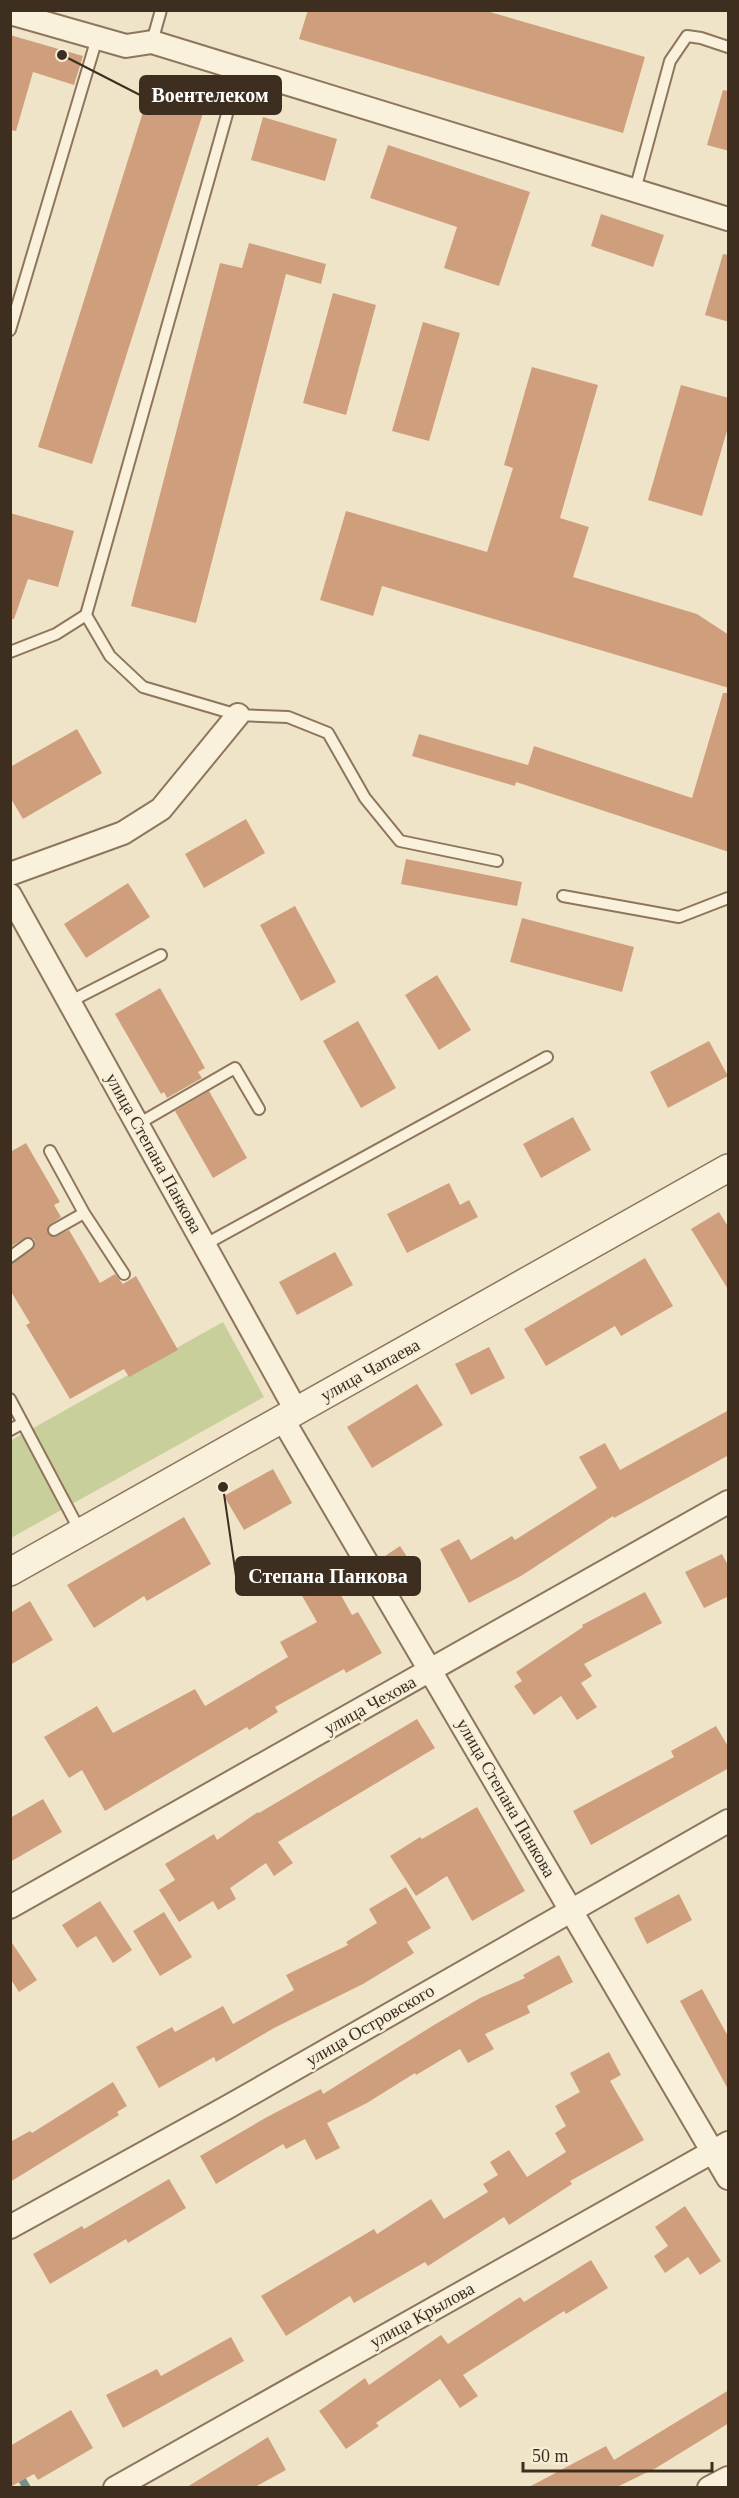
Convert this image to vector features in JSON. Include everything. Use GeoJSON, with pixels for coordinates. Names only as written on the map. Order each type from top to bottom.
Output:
{"type":"FeatureCollection","features":[{"type":"Feature","properties":{"kind":"street"},"geometry":{"type":"LineString","coordinates":[[10,13],[126,46],[152,42],[729,219]]}},
{"type":"Feature","properties":{"kind":"street"},"geometry":{"type":"LineString","coordinates":[[10,874],[123,833],[160,809],[238,715]]}},
{"type":"Feature","properties":{"kind":"street","name":"улица Степана Панкова"},"geometry":{"type":"LineString","coordinates":[[10,895],[204,1245],[290,1416],[431,1671],[572,1910],[721,2147],[729,2178]]}},
{"type":"Feature","properties":{"kind":"street","name":"улица Чапаева"},"geometry":{"type":"LineString","coordinates":[[10,1572],[729,1168]]}},
{"type":"Feature","properties":{"kind":"street","name":"улица Чехова"},"geometry":{"type":"LineString","coordinates":[[10,1907],[729,1502]]}},
{"type":"Feature","properties":{"kind":"street","name":"улица Островского"},"geometry":{"type":"LineString","coordinates":[[10,2227],[226,2108],[729,1821]]}},
{"type":"Feature","properties":{"kind":"street","name":"улица Крылова"},"geometry":{"type":"LineString","coordinates":[[116,2487],[721,2147]]}},
{"type":"Feature","properties":{"kind":"street"},"geometry":{"type":"LineString","coordinates":[[709,2487],[729,2478]]}},
{"type":"Feature","properties":{"kind":"lane"},"geometry":{"type":"LineString","coordinates":[[152,42],[161,10]]}},
{"type":"Feature","properties":{"kind":"lane"},"geometry":{"type":"LineString","coordinates":[[635,190],[670,61],[687,36],[729,47]]}},
{"type":"Feature","properties":{"kind":"lane"},"geometry":{"type":"LineString","coordinates":[[10,330],[97,38]]}},
{"type":"Feature","properties":{"kind":"lane"},"geometry":{"type":"LineString","coordinates":[[10,652],[56,634],[86,615],[240,68]]}},
{"type":"Feature","properties":{"kind":"lane"},"geometry":{"type":"LineString","coordinates":[[86,615],[110,656],[143,687],[238,715],[288,717],[328,733],[365,798],[400,841],[497,861]]}},
{"type":"Feature","properties":{"kind":"lane"},"geometry":{"type":"LineString","coordinates":[[563,896],[679,917],[729,898]]}},
{"type":"Feature","properties":{"kind":"lane"},"geometry":{"type":"LineString","coordinates":[[69,1002],[161,955]]}},
{"type":"Feature","properties":{"kind":"lane"},"geometry":{"type":"LineString","coordinates":[[204,1245],[547,1057]]}},
{"type":"Feature","properties":{"kind":"lane"},"geometry":{"type":"LineString","coordinates":[[138,1124],[235,1068],[259,1109]]}},
{"type":"Feature","properties":{"kind":"lane"},"geometry":{"type":"LineString","coordinates":[[50,1151],[84,1214],[124,1274]]}},
{"type":"Feature","properties":{"kind":"lane"},"geometry":{"type":"LineString","coordinates":[[54,1230],[84,1214]]}},
{"type":"Feature","properties":{"kind":"lane"},"geometry":{"type":"LineString","coordinates":[[10,1257],[28,1244]]}},
{"type":"Feature","properties":{"kind":"lane"},"geometry":{"type":"LineString","coordinates":[[10,1399],[80,1532]]}},
{"type":"Feature","properties":{"kind":"lane"},"geometry":{"type":"LineString","coordinates":[[10,1430],[23,1423]]}},
{"type":"Feature","properties":{"kind":"green space"},"geometry":{"type":"Polygon","coordinates":[[[223,1322],[264,1397],[11,1538],[10,1441],[223,1322]]]}},
{"type":"Feature","properties":{"kind":"building"},"geometry":{"type":"Polygon","coordinates":[[[308,10],[483,10],[645,57],[623,133],[299,39],[308,10]]]}},
{"type":"Feature","properties":{"kind":"building"},"geometry":{"type":"Polygon","coordinates":[[[10,35],[83,56],[74,85],[33,72],[16,131],[10,130],[10,35]]]}},
{"type":"Feature","properties":{"kind":"building"},"geometry":{"type":"Polygon","coordinates":[[[723,90],[729,91],[729,151],[707,145],[723,90]]]}},
{"type":"Feature","properties":{"kind":"building"},"geometry":{"type":"Polygon","coordinates":[[[148,96],[203,113],[92,464],[38,447],[148,96]]]}},
{"type":"Feature","properties":{"kind":"building"},"geometry":{"type":"Polygon","coordinates":[[[263,117],[337,139],[325,181],[251,160],[263,117]]]}},
{"type":"Feature","properties":{"kind":"building"},"geometry":{"type":"Polygon","coordinates":[[[388,145],[530,192],[499,286],[444,268],[457,227],[370,198],[388,145]]]}},
{"type":"Feature","properties":{"kind":"building"},"geometry":{"type":"Polygon","coordinates":[[[601,214],[664,235],[653,267],[591,246],[601,214]]]}},
{"type":"Feature","properties":{"kind":"building"},"geometry":{"type":"Polygon","coordinates":[[[249,243],[326,264],[321,284],[286,274],[196,623],[131,606],[220,263],[242,268],[249,243]]]}},
{"type":"Feature","properties":{"kind":"building"},"geometry":{"type":"Polygon","coordinates":[[[723,254],[729,255],[729,322],[705,315],[723,254]]]}},
{"type":"Feature","properties":{"kind":"building"},"geometry":{"type":"Polygon","coordinates":[[[333,293],[376,305],[346,415],[303,403],[333,293]]]}},
{"type":"Feature","properties":{"kind":"building"},"geometry":{"type":"Polygon","coordinates":[[[423,322],[460,333],[429,441],[392,431],[423,322]]]}},
{"type":"Feature","properties":{"kind":"building"},"geometry":{"type":"Polygon","coordinates":[[[532,367],[598,385],[560,518],[589,527],[573,577],[697,614],[729,635],[729,688],[382,586],[373,616],[320,600],[346,511],[487,552],[513,468],[504,465],[532,367]]]}},
{"type":"Feature","properties":{"kind":"building"},"geometry":{"type":"Polygon","coordinates":[[[681,385],[729,398],[729,424],[702,516],[648,500],[681,385]]]}},
{"type":"Feature","properties":{"kind":"building"},"geometry":{"type":"Polygon","coordinates":[[[10,513],[74,531],[58,587],[28,579],[14,619],[10,619],[10,513]]]}},
{"type":"Feature","properties":{"kind":"building"},"geometry":{"type":"Polygon","coordinates":[[[723,693],[729,693],[729,852],[516,782],[515,786],[412,756],[419,734],[528,765],[534,746],[692,798],[723,693]]]}},
{"type":"Feature","properties":{"kind":"building"},"geometry":{"type":"Polygon","coordinates":[[[77,729],[102,773],[23,819],[10,797],[10,767],[77,729]]]}},
{"type":"Feature","properties":{"kind":"building"},"geometry":{"type":"Polygon","coordinates":[[[246,819],[265,853],[204,888],[185,854],[246,819]]]}},
{"type":"Feature","properties":{"kind":"building"},"geometry":{"type":"Polygon","coordinates":[[[406,859],[522,882],[517,906],[401,884],[406,859]]]}},
{"type":"Feature","properties":{"kind":"building"},"geometry":{"type":"Polygon","coordinates":[[[128,883],[150,917],[86,958],[64,924],[128,883]]]}},
{"type":"Feature","properties":{"kind":"building"},"geometry":{"type":"Polygon","coordinates":[[[295,906],[336,982],[301,1001],[260,925],[295,906]]]}},
{"type":"Feature","properties":{"kind":"building"},"geometry":{"type":"Polygon","coordinates":[[[522,918],[634,947],[622,992],[510,962],[522,918]]]}},
{"type":"Feature","properties":{"kind":"building"},"geometry":{"type":"Polygon","coordinates":[[[437,975],[471,1030],[439,1050],[405,995],[437,975]]]}},
{"type":"Feature","properties":{"kind":"building"},"geometry":{"type":"Polygon","coordinates":[[[160,988],[205,1068],[198,1072],[202,1078],[167,1098],[164,1092],[161,1094],[115,1014],[160,988]]]}},
{"type":"Feature","properties":{"kind":"building"},"geometry":{"type":"Polygon","coordinates":[[[358,1021],[396,1088],[361,1108],[323,1041],[358,1021]]]}},
{"type":"Feature","properties":{"kind":"building"},"geometry":{"type":"Polygon","coordinates":[[[709,1041],[728,1076],[668,1108],[650,1072],[709,1041]]]}},
{"type":"Feature","properties":{"kind":"building"},"geometry":{"type":"Polygon","coordinates":[[[209,1091],[247,1158],[213,1178],[175,1111],[209,1091]]]}},
{"type":"Feature","properties":{"kind":"building"},"geometry":{"type":"Polygon","coordinates":[[[573,1117],[591,1150],[541,1178],[523,1144],[573,1117]]]}},
{"type":"Feature","properties":{"kind":"building"},"geometry":{"type":"Polygon","coordinates":[[[26,1143],[60,1202],[54,1205],[61,1217],[48,1226],[48,1234],[55,1237],[69,1230],[100,1283],[115,1274],[123,1284],[136,1276],[178,1350],[129,1377],[124,1369],[70,1399],[26,1325],[30,1323],[10,1290],[10,1264],[32,1250],[35,1244],[34,1239],[27,1237],[10,1247],[10,1152],[26,1143]]]}},
{"type":"Feature","properties":{"kind":"building"},"geometry":{"type":"Polygon","coordinates":[[[449,1183],[460,1205],[469,1200],[478,1217],[407,1253],[387,1214],[449,1183]]]}},
{"type":"Feature","properties":{"kind":"building"},"geometry":{"type":"Polygon","coordinates":[[[719,1212],[729,1228],[729,1291],[691,1229],[719,1212]]]}},
{"type":"Feature","properties":{"kind":"building"},"geometry":{"type":"Polygon","coordinates":[[[335,1252],[353,1285],[297,1315],[279,1282],[335,1252]]]}},
{"type":"Feature","properties":{"kind":"building"},"geometry":{"type":"Polygon","coordinates":[[[645,1258],[673,1306],[621,1336],[615,1326],[546,1366],[524,1329],[645,1258]]]}},
{"type":"Feature","properties":{"kind":"building"},"geometry":{"type":"Polygon","coordinates":[[[489,1347],[505,1378],[471,1395],[455,1364],[489,1347]]]}},
{"type":"Feature","properties":{"kind":"building"},"geometry":{"type":"Polygon","coordinates":[[[417,1384],[443,1425],[372,1468],[347,1427],[417,1384]]]}},
{"type":"Feature","properties":{"kind":"building"},"geometry":{"type":"Polygon","coordinates":[[[729,1410],[729,1455],[614,1518],[613,1516],[521,1576],[469,1603],[440,1549],[459,1539],[471,1560],[512,1536],[515,1540],[597,1488],[579,1457],[605,1443],[620,1470],[729,1410]]]}},
{"type":"Feature","properties":{"kind":"building"},"geometry":{"type":"Polygon","coordinates":[[[273,1469],[292,1503],[244,1530],[224,1496],[273,1469]]]}},
{"type":"Feature","properties":{"kind":"building"},"geometry":{"type":"Polygon","coordinates":[[[184,1517],[211,1564],[147,1601],[144,1596],[94,1628],[67,1585],[184,1517]]]}},
{"type":"Feature","properties":{"kind":"building"},"geometry":{"type":"Polygon","coordinates":[[[400,1546],[413,1566],[395,1578],[382,1558],[400,1546]]]}},
{"type":"Feature","properties":{"kind":"building"},"geometry":{"type":"Polygon","coordinates":[[[722,1554],[729,1567],[729,1596],[704,1608],[685,1572],[722,1554]]]}},
{"type":"Feature","properties":{"kind":"building"},"geometry":{"type":"Polygon","coordinates":[[[322,1561],[352,1615],[358,1612],[382,1653],[346,1673],[344,1669],[275,1707],[278,1712],[249,1730],[247,1727],[105,1811],[82,1770],[69,1778],[44,1737],[97,1706],[113,1733],[195,1689],[205,1706],[288,1657],[280,1642],[317,1622],[292,1578],[322,1561]]]}},
{"type":"Feature","properties":{"kind":"building"},"geometry":{"type":"Polygon","coordinates":[[[645,1592],[662,1623],[584,1664],[592,1676],[581,1683],[597,1707],[577,1720],[561,1696],[534,1715],[514,1686],[522,1681],[516,1672],[583,1627],[582,1625],[645,1592]]]}},
{"type":"Feature","properties":{"kind":"building"},"geometry":{"type":"Polygon","coordinates":[[[30,1601],[53,1640],[10,1665],[10,1613],[30,1601]]]}},
{"type":"Feature","properties":{"kind":"building"},"geometry":{"type":"Polygon","coordinates":[[[417,1719],[435,1748],[278,1842],[293,1863],[274,1876],[266,1863],[230,1888],[236,1899],[218,1910],[213,1901],[179,1922],[159,1890],[175,1880],[165,1864],[214,1834],[217,1840],[258,1812],[417,1719]]]}},
{"type":"Feature","properties":{"kind":"building"},"geometry":{"type":"Polygon","coordinates":[[[716,1726],[729,1748],[729,1768],[591,1845],[573,1811],[674,1757],[671,1751],[716,1726]]]}},
{"type":"Feature","properties":{"kind":"building"},"geometry":{"type":"Polygon","coordinates":[[[43,1799],[62,1832],[10,1862],[10,1818],[43,1799]]]}},
{"type":"Feature","properties":{"kind":"building"},"geometry":{"type":"Polygon","coordinates":[[[477,1807],[525,1891],[472,1921],[447,1876],[416,1896],[390,1856],[420,1837],[422,1839],[477,1807]]]}},
{"type":"Feature","properties":{"kind":"building"},"geometry":{"type":"Polygon","coordinates":[[[406,1887],[431,1928],[407,1942],[414,1953],[363,1984],[274,2028],[216,2062],[214,2057],[159,2088],[136,2047],[172,2027],[175,2032],[223,2006],[233,2024],[294,1990],[286,1975],[348,1945],[346,1942],[377,1923],[369,1909],[406,1887]]]}},
{"type":"Feature","properties":{"kind":"building"},"geometry":{"type":"Polygon","coordinates":[[[679,1894],[692,1920],[647,1944],[634,1918],[679,1894]]]}},
{"type":"Feature","properties":{"kind":"building"},"geometry":{"type":"Polygon","coordinates":[[[100,1901],[132,1950],[113,1963],[96,1936],[77,1948],[62,1925],[100,1901]]]}},
{"type":"Feature","properties":{"kind":"building"},"geometry":{"type":"Polygon","coordinates":[[[164,1912],[192,1957],[160,1976],[133,1931],[164,1912]]]}},
{"type":"Feature","properties":{"kind":"building"},"geometry":{"type":"Polygon","coordinates":[[[10,1940],[37,1980],[19,1992],[10,1978],[10,1940]]]}},
{"type":"Feature","properties":{"kind":"building"},"geometry":{"type":"Polygon","coordinates":[[[559,1955],[573,1982],[527,2006],[530,2013],[485,2034],[494,2049],[468,2063],[460,2049],[416,2075],[415,2073],[367,2103],[327,2123],[340,2148],[316,2160],[305,2139],[286,2149],[283,2144],[216,2184],[200,2156],[321,2089],[323,2094],[434,2025],[480,1998],[525,1978],[523,1975],[559,1955]]]}},
{"type":"Feature","properties":{"kind":"building"},"geometry":{"type":"Polygon","coordinates":[[[702,1989],[729,2038],[729,2091],[680,2001],[702,1989]]]}},
{"type":"Feature","properties":{"kind":"building"},"geometry":{"type":"Polygon","coordinates":[[[609,2052],[621,2075],[610,2081],[644,2140],[570,2181],[572,2184],[509,2225],[504,2217],[428,2266],[425,2262],[354,2303],[350,2296],[286,2336],[261,2296],[374,2229],[377,2234],[431,2199],[444,2219],[488,2192],[483,2184],[498,2175],[490,2162],[509,2150],[527,2177],[566,2152],[555,2133],[566,2126],[555,2106],[580,2092],[570,2073],[609,2052]]]}},
{"type":"Feature","properties":{"kind":"building"},"geometry":{"type":"Polygon","coordinates":[[[113,2082],[127,2106],[117,2112],[119,2115],[10,2182],[10,2142],[30,2131],[32,2133],[113,2082]]]}},
{"type":"Feature","properties":{"kind":"building"},"geometry":{"type":"Polygon","coordinates":[[[169,2179],[186,2208],[128,2243],[126,2239],[50,2284],[33,2254],[82,2226],[84,2229],[169,2179]]]}},
{"type":"Feature","properties":{"kind":"building"},"geometry":{"type":"Polygon","coordinates":[[[685,2206],[721,2261],[700,2275],[688,2257],[665,2273],[654,2256],[668,2246],[655,2227],[685,2206]]]}},
{"type":"Feature","properties":{"kind":"building"},"geometry":{"type":"Polygon","coordinates":[[[591,2260],[608,2288],[566,2314],[564,2311],[463,2375],[478,2396],[460,2408],[440,2379],[376,2423],[379,2426],[346,2449],[319,2411],[365,2378],[369,2385],[441,2335],[448,2344],[520,2297],[524,2302],[591,2260]]]}},
{"type":"Feature","properties":{"kind":"building"},"geometry":{"type":"Polygon","coordinates":[[[231,2337],[244,2361],[123,2428],[106,2395],[157,2369],[161,2376],[231,2337]]]}},
{"type":"Feature","properties":{"kind":"building"},"geometry":{"type":"Polygon","coordinates":[[[729,2390],[729,2423],[656,2468],[617,2487],[529,2487],[606,2446],[614,2460],[729,2390]]]}},
{"type":"Feature","properties":{"kind":"building"},"geometry":{"type":"Polygon","coordinates":[[[71,2410],[93,2448],[38,2480],[34,2474],[10,2487],[10,2446],[71,2410]]]}},
{"type":"Feature","properties":{"kind":"building"},"geometry":{"type":"Polygon","coordinates":[[[268,2437],[286,2470],[255,2487],[187,2487],[268,2437]]]}},
{"type":"Feature","properties":{"kind":"waterway"},"geometry":{"type":"LineString","coordinates":[[18,2473],[27,2488]]}},
{"type":"Feature","properties":{"kind":"place","name":"Воентелеком"},"geometry":{"type":"Point","coordinates":[62,55]}},
{"type":"Feature","properties":{"kind":"place","name":"Степана Панкова"},"geometry":{"type":"Point","coordinates":[223,1487]}}]}
